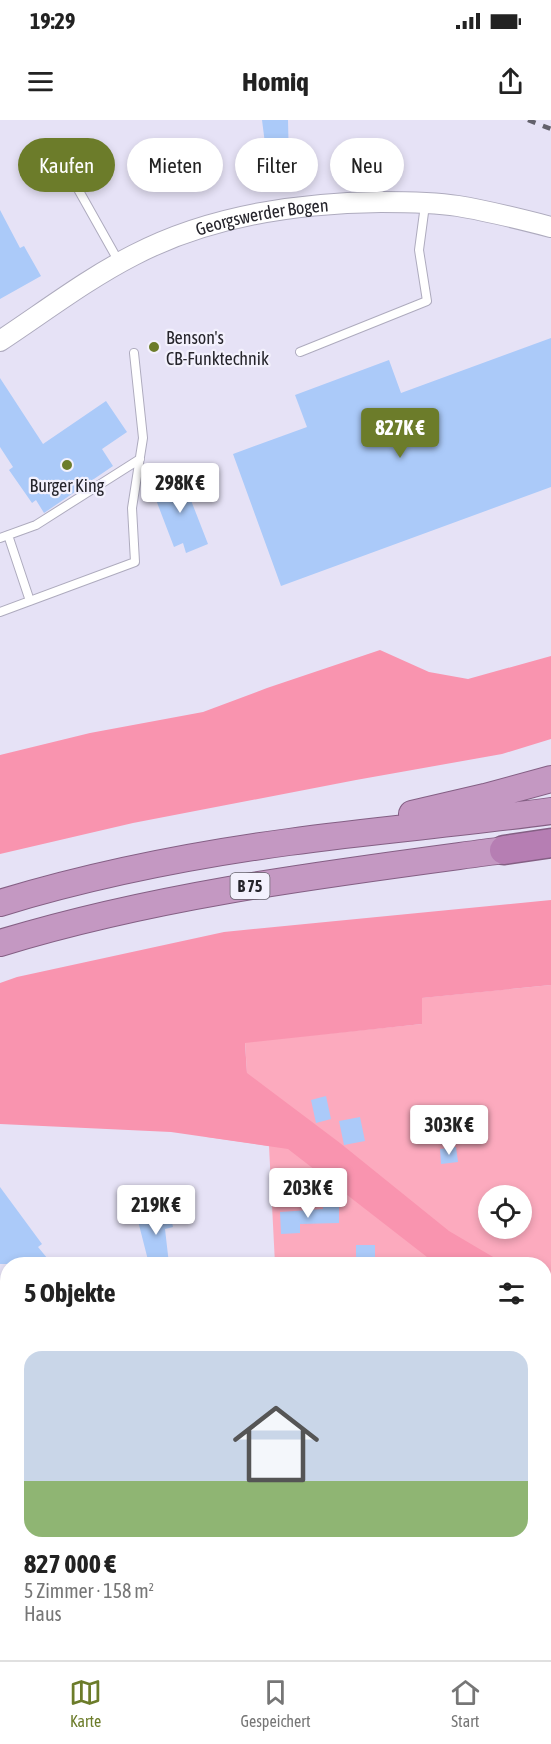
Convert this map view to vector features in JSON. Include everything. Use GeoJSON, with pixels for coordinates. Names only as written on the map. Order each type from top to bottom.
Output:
{"type":"FeatureCollection","features":[{"type":"Feature","properties":{"kind":"highway","name":"B 75"},"geometry":{"type":"LineString","coordinates":[[289,842],[485,797],[551,779]]}},
{"type":"Feature","properties":{"kind":"highway","name":"B 75"},"geometry":{"type":"LineString","coordinates":[[0,903],[86,880],[187,859],[289,842],[551,811]]}},
{"type":"Feature","properties":{"kind":"highway"},"geometry":{"type":"LineString","coordinates":[[504,850],[551,843]]}},
{"type":"Feature","properties":{"kind":"highway"},"geometry":{"type":"LineString","coordinates":[[504,850],[551,849]]}},
{"type":"Feature","properties":{"kind":"highway","name":"B 75"},"geometry":{"type":"LineString","coordinates":[[0,943],[174,899],[245,886],[504,850]]}},
{"type":"Feature","properties":{"kind":"street","name":"Georgswerder Bogen"},"geometry":{"type":"LineString","coordinates":[[0,342],[119,263],[166,241],[243,216],[293,208],[355,203],[425,203],[458,206],[551,227]]}},
{"type":"Feature","properties":{"kind":"lane"},"geometry":{"type":"LineString","coordinates":[[80,192],[119,263]]}},
{"type":"Feature","properties":{"kind":"lane"},"geometry":{"type":"LineString","coordinates":[[300,352],[427,301],[419,250],[425,203]]}},
{"type":"Feature","properties":{"kind":"lane"},"geometry":{"type":"LineString","coordinates":[[0,612],[135,562],[132,508],[143,438],[134,353]]}},
{"type":"Feature","properties":{"kind":"lane"},"geometry":{"type":"LineString","coordinates":[[30,601],[4,537],[36,525],[140,459]]}},
{"type":"Feature","properties":{"kind":"shaded area"},"geometry":{"type":"Polygon","coordinates":[[[380,650],[429,672],[468,679],[551,656],[551,739],[502,754],[133,823],[0,854],[0,755],[90,733],[203,712],[380,650]]]}},
{"type":"Feature","properties":{"kind":"shaded area"},"geometry":{"type":"Polygon","coordinates":[[[551,900],[551,985],[422,998],[422,1024],[245,1043],[247,1073],[340,1143],[449,1231],[493,1257],[427,1257],[288,1149],[171,1132],[0,1124],[0,983],[17,977],[224,932],[551,900]]]}},
{"type":"Feature","properties":{"kind":"shaded area"},"geometry":{"type":"Polygon","coordinates":[[[551,985],[551,1257],[275,1257],[269,1146],[207,1137],[247,1073],[245,1042],[422,1024],[421,998],[551,985]]]}},
{"type":"Feature","properties":{"kind":"building"},"geometry":{"type":"Polygon","coordinates":[[[262,120],[288,120],[288,138],[264,138],[262,120]]]}},
{"type":"Feature","properties":{"kind":"building"},"geometry":{"type":"Polygon","coordinates":[[[0,210],[20,248],[24,246],[41,276],[0,299],[0,210]]]}},
{"type":"Feature","properties":{"kind":"building"},"geometry":{"type":"Polygon","coordinates":[[[551,338],[551,487],[281,586],[233,454],[307,427],[295,395],[389,360],[401,393],[551,338]]]}},
{"type":"Feature","properties":{"kind":"building"},"geometry":{"type":"Polygon","coordinates":[[[0,378],[43,444],[106,401],[127,432],[102,449],[113,466],[44,513],[36,500],[32,503],[9,470],[13,467],[0,447],[0,378]]]}},
{"type":"Feature","properties":{"kind":"building"},"geometry":{"type":"Polygon","coordinates":[[[180,472],[208,544],[186,553],[183,543],[174,547],[153,492],[161,489],[158,481],[180,472]]]}},
{"type":"Feature","properties":{"kind":"building"},"geometry":{"type":"Polygon","coordinates":[[[326,1096],[331,1119],[316,1123],[311,1100],[326,1096]]]}},
{"type":"Feature","properties":{"kind":"building"},"geometry":{"type":"Polygon","coordinates":[[[360,1117],[365,1141],[344,1145],[339,1121],[360,1117]]]}},
{"type":"Feature","properties":{"kind":"building"},"geometry":{"type":"Polygon","coordinates":[[[456,1147],[458,1162],[441,1164],[440,1149],[456,1147]]]}},
{"type":"Feature","properties":{"kind":"building"},"geometry":{"type":"Polygon","coordinates":[[[0,1187],[42,1244],[38,1247],[46,1257],[0,1257],[0,1187]]]}},
{"type":"Feature","properties":{"kind":"building"},"geometry":{"type":"Polygon","coordinates":[[[323,1206],[339,1206],[339,1223],[300,1224],[300,1233],[281,1234],[280,1212],[323,1209],[323,1206]]]}},
{"type":"Feature","properties":{"kind":"building"},"geometry":{"type":"Polygon","coordinates":[[[169,1209],[173,1227],[165,1229],[168,1257],[147,1257],[137,1217],[169,1209]]]}},
{"type":"Feature","properties":{"kind":"building"},"geometry":{"type":"Polygon","coordinates":[[[356,1245],[375,1245],[375,1257],[356,1257],[356,1245]]]}},
{"type":"Feature","properties":{"kind":"railway"},"geometry":{"type":"LineString","coordinates":[[528,120],[551,129]]}},
{"type":"Feature","properties":{"kind":"place","name":"Benson's CB-Funktechnik"},"geometry":{"type":"Point","coordinates":[154,347]}},
{"type":"Feature","properties":{"kind":"place","name":"Burger King"},"geometry":{"type":"Point","coordinates":[67,465]}}]}
